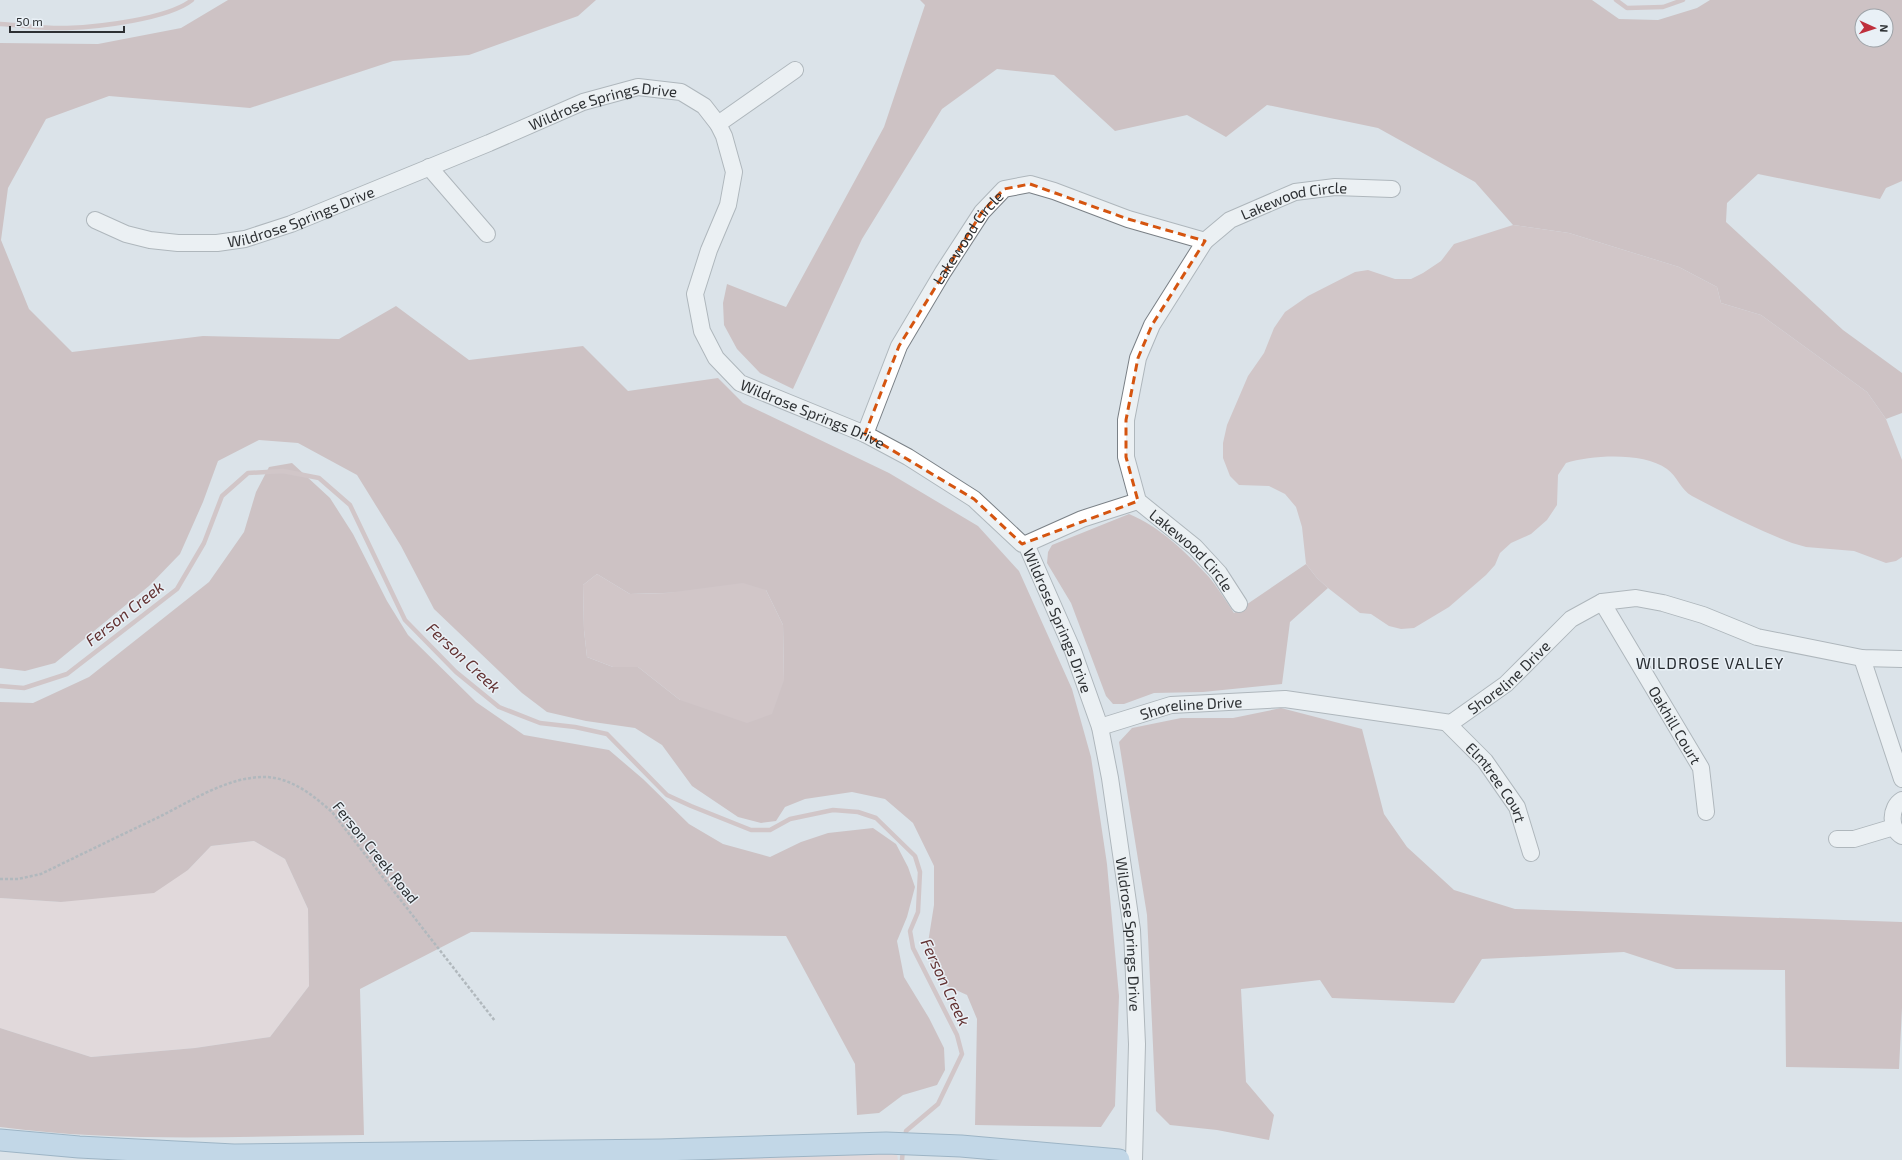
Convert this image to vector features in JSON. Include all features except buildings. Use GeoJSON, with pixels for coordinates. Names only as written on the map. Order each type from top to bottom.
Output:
{"type":"FeatureCollection","features":[{"type":"Feature","properties":{"kind":"main road"},"geometry":{"type":"LineString","coordinates":[[0,1140],[78,1147],[234,1155],[661,1150],[886,1143],[932,1144],[1119,1160]]}},
{"type":"Feature","properties":{"kind":"street"},"geometry":{"type":"LineString","coordinates":[[718,124],[795,70]]}},
{"type":"Feature","properties":{"kind":"street","name":"Wildrose Springs Drive"},"geometry":{"type":"LineString","coordinates":[[95,220],[126,234],[150,240],[178,243],[217,243],[246,239],[291,224],[583,102],[638,87],[681,92],[704,106],[718,124],[724,136],[734,172],[728,205],[709,250],[695,294],[702,331],[716,358],[740,383],[865,434],[908,457],[974,499],[1022,544],[1026,544],[1073,651],[1100,727],[1110,778],[1132,930],[1136,1044],[1134,1160]]}},
{"type":"Feature","properties":{"kind":"street"},"geometry":{"type":"LineString","coordinates":[[429,167],[487,234]]}},
{"type":"Feature","properties":{"kind":"street","name":"Lakewood Circle"},"geometry":{"type":"LineString","coordinates":[[865,434],[899,346],[943,272],[982,212],[1004,189],[1030,184],[1054,191],[1128,219],[1205,241]]}},
{"type":"Feature","properties":{"kind":"street","name":"Lakewood Circle"},"geometry":{"type":"LineString","coordinates":[[1239,604],[1219,573],[1195,547],[1138,501],[1126,457],[1126,420],[1138,358],[1152,325],[1205,241],[1230,220],[1295,192],[1335,187],[1392,189]]}},
{"type":"Feature","properties":{"kind":"street","name":"Lakewood Circle"},"geometry":{"type":"LineString","coordinates":[[1026,544],[1082,519],[1138,501]]}},
{"type":"Feature","properties":{"kind":"street","name":"Shoreline Drive"},"geometry":{"type":"LineString","coordinates":[[1100,727],[1171,705],[1285,699],[1451,723],[1506,684],[1571,619],[1602,602],[1636,598],[1663,603],[1703,616],[1757,637],[1862,658],[1902,659]]}},
{"type":"Feature","properties":{"kind":"street","name":"Oakhill Court"},"geometry":{"type":"LineString","coordinates":[[1602,602],[1701,768],[1706,812]]}},
{"type":"Feature","properties":{"kind":"street"},"geometry":{"type":"LineString","coordinates":[[1862,658],[1902,779]]}},
{"type":"Feature","properties":{"kind":"street","name":"Elmtree Court"},"geometry":{"type":"LineString","coordinates":[[1447,723],[1485,761],[1517,807],[1531,853]]}},
{"type":"Feature","properties":{"kind":"street"},"geometry":{"type":"LineString","coordinates":[[1836,839],[1854,839],[1898,832],[1893,818],[1894,810],[1902,800]]}},
{"type":"Feature","properties":{"kind":"path","name":"Ferson Creek Road"},"geometry":{"type":"LineString","coordinates":[[0,879],[18,879],[41,874],[217,789],[249,778],[268,777],[290,783],[312,794],[332,812],[495,1021]]}},
{"type":"Feature","properties":{"kind":"highlighted area"},"geometry":{"type":"Polygon","coordinates":[[[1030,184],[1128,219],[1205,241],[1152,325],[1138,358],[1126,420],[1126,457],[1138,501],[1022,544],[974,499],[865,434],[899,346],[982,212],[1004,189],[1030,184]]]}},
{"type":"Feature","properties":{"kind":"shaded area"},"geometry":{"type":"Polygon","coordinates":[[[228,0],[596,0],[578,16],[469,55],[393,61],[250,108],[109,96],[46,119],[8,188],[1,240],[29,309],[72,352],[203,336],[339,339],[396,306],[469,360],[583,346],[628,391],[718,378],[743,403],[889,473],[978,526],[1019,571],[1072,689],[1091,757],[1107,864],[1119,996],[1115,1106],[1101,1127],[975,1125],[977,1019],[967,995],[947,986],[935,974],[927,949],[934,905],[934,866],[913,823],[885,799],[852,792],[805,799],[785,807],[776,821],[761,823],[738,817],[692,786],[662,745],[635,728],[586,721],[547,712],[522,693],[434,609],[401,546],[357,475],[298,443],[259,440],[218,461],[203,502],[180,554],[149,586],[55,663],[25,671],[0,668],[0,43],[98,44],[181,28],[228,0]],[[597,574],[583,585],[584,630],[587,657],[613,667],[638,667],[680,700],[784,680],[783,625],[766,590],[630,594],[597,574]]]}},
{"type":"Feature","properties":{"kind":"shaded area"},"geometry":{"type":"Polygon","coordinates":[[[920,0],[1592,0],[1619,19],[1658,20],[1697,8],[1710,0],[1902,0],[1902,181],[1886,188],[1880,199],[1758,174],[1727,203],[1726,222],[1843,330],[1902,373],[1902,413],[1886,419],[1867,392],[1761,315],[1721,303],[1717,287],[1679,267],[1569,233],[1513,225],[1475,182],[1378,128],[1267,105],[1226,137],[1187,115],[1115,131],[1054,75],[997,69],[942,109],[862,239],[793,389],[760,373],[737,349],[724,325],[723,303],[727,284],[786,307],[884,127],[925,5],[920,0]]]}},
{"type":"Feature","properties":{"kind":"shaded area"},"geometry":{"type":"Polygon","coordinates":[[[1513,225],[1569,233],[1679,267],[1717,287],[1721,303],[1761,315],[1867,392],[1886,419],[1902,460],[1902,557],[1896,561],[1886,563],[1854,551],[1806,547],[1792,543],[1741,521],[1692,496],[1685,490],[1674,475],[1667,469],[1657,464],[1632,458],[1603,457],[1577,460],[1566,463],[1558,475],[1557,505],[1547,520],[1531,534],[1511,543],[1500,553],[1495,565],[1486,575],[1449,607],[1414,628],[1401,629],[1389,626],[1371,614],[1360,613],[1328,588],[1317,578],[1306,564],[1302,527],[1296,507],[1285,494],[1269,486],[1239,485],[1230,476],[1223,458],[1223,443],[1227,425],[1248,376],[1264,353],[1274,328],[1285,312],[1308,296],[1355,272],[1368,270],[1395,279],[1411,279],[1441,261],[1454,244],[1513,225]]]}},
{"type":"Feature","properties":{"kind":"shaded area"},"geometry":{"type":"Polygon","coordinates":[[[292,463],[330,498],[353,534],[387,601],[408,635],[476,702],[524,735],[609,750],[643,779],[689,824],[723,844],[770,857],[801,842],[828,833],[873,828],[896,844],[908,867],[915,887],[907,917],[897,941],[904,977],[929,1018],[944,1048],[945,1070],[937,1085],[903,1095],[879,1113],[857,1115],[855,1064],[786,936],[471,932],[360,989],[364,1135],[136,1137],[45,1132],[0,1127],[0,1028],[91,1057],[195,1048],[270,1037],[309,986],[308,909],[285,859],[254,841],[211,846],[188,870],[154,893],[61,902],[0,898],[0,702],[33,703],[89,677],[209,582],[244,532],[256,492],[269,467],[292,463]]]}},
{"type":"Feature","properties":{"kind":"shaded area"},"geometry":{"type":"Polygon","coordinates":[[[1129,514],[1162,533],[1182,550],[1209,577],[1234,613],[1306,564],[1317,578],[1328,588],[1290,622],[1282,684],[1203,692],[1154,693],[1124,704],[1113,704],[1106,696],[1071,603],[1047,563],[1048,552],[1052,545],[1129,514]]]}},
{"type":"Feature","properties":{"kind":"shaded area"},"geometry":{"type":"Polygon","coordinates":[[[597,574],[630,594],[667,593],[743,583],[766,590],[783,625],[784,680],[772,714],[747,723],[680,700],[638,667],[613,667],[587,657],[584,630],[583,585],[597,574]]]}},
{"type":"Feature","properties":{"kind":"shaded area"},"geometry":{"type":"Polygon","coordinates":[[[1281,708],[1362,729],[1384,814],[1407,847],[1454,890],[1515,909],[1902,922],[1902,1008],[1899,1069],[1786,1067],[1785,970],[1676,969],[1624,952],[1482,959],[1454,1003],[1332,998],[1320,980],[1241,989],[1246,1082],[1274,1115],[1269,1140],[1217,1130],[1170,1125],[1156,1111],[1147,915],[1119,742],[1132,728],[1181,718],[1233,718],[1281,708]]]}},
{"type":"Feature","properties":{"kind":"shaded area"},"geometry":{"type":"Polygon","coordinates":[[[254,841],[285,859],[308,909],[309,986],[270,1037],[195,1048],[91,1057],[0,1028],[0,898],[61,902],[188,870],[211,846],[254,841]]]}},
{"type":"Feature","properties":{"kind":"shaded area"},"geometry":{"type":"Polygon","coordinates":[[[772,1154],[897,1154],[898,1160],[596,1160],[772,1154]]]}},
{"type":"Feature","properties":{"kind":"waterway","name":"Ferson Creek"},"geometry":{"type":"LineString","coordinates":[[0,24],[59,28],[114,24],[167,12],[181,7],[192,0]]}},
{"type":"Feature","properties":{"kind":"waterway","name":"Ferson Creek"},"geometry":{"type":"LineString","coordinates":[[1616,0],[1627,8],[1663,7],[1683,0]]}},
{"type":"Feature","properties":{"kind":"waterway","name":"Ferson Creek"},"geometry":{"type":"LineString","coordinates":[[0,686],[24,688],[67,674],[177,589],[204,543],[222,496],[248,473],[283,471],[319,478],[350,505],[405,620],[456,672],[499,707],[540,723],[575,727],[607,734],[667,795],[751,830],[770,830],[790,819],[833,810],[858,812],[876,818],[915,856],[920,872],[918,912],[910,931],[913,948],[957,1035],[962,1054],[938,1104],[906,1131],[905,1139]]}},
{"type":"Feature","properties":{"kind":"waterway","name":"Ferson Creek"},"geometry":{"type":"LineString","coordinates":[[902,1160],[903,1149]]}},
{"type":"Feature","properties":{"kind":"district","name":"WILDROSE VALLEY"},"geometry":{"type":"Point","coordinates":[1710,662]}}]}
